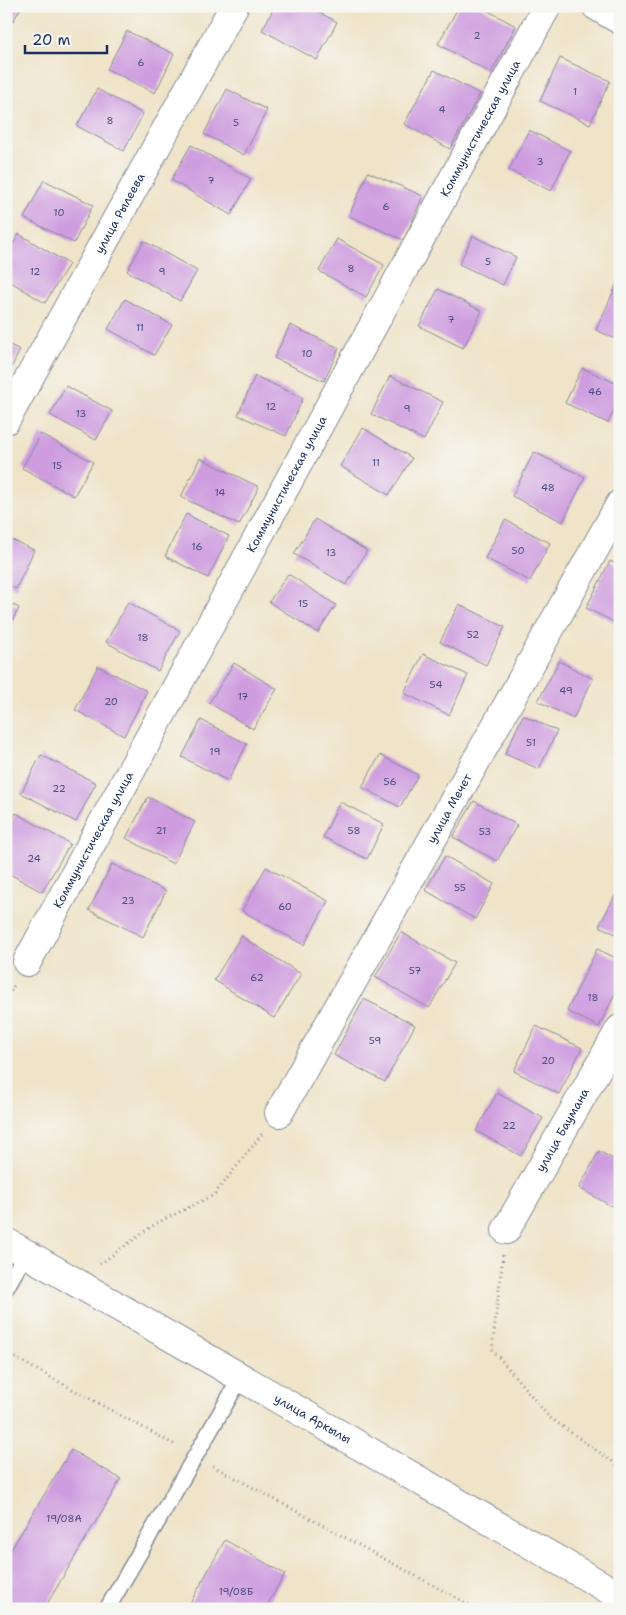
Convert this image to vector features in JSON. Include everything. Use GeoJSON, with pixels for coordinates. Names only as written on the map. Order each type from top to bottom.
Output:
{"type":"FeatureCollection","features":[{"type":"Feature","properties":{"kind":"street","name":"улица Рылеева"},"geometry":{"type":"LineString","coordinates":[[6,420],[234,6]]}},
{"type":"Feature","properties":{"kind":"street","name":"Коммунистическая улица"},"geometry":{"type":"LineString","coordinates":[[27,962],[547,6]]}},
{"type":"Feature","properties":{"kind":"street"},"geometry":{"type":"LineString","coordinates":[[596,6],[620,20]]}},
{"type":"Feature","properties":{"kind":"street","name":"улица Мечет"},"geometry":{"type":"LineString","coordinates":[[279,1113],[620,504]]}},
{"type":"Feature","properties":{"kind":"street","name":"улица Баумана"},"geometry":{"type":"LineString","coordinates":[[506,1230],[620,1029]]}},
{"type":"Feature","properties":{"kind":"street","name":"улица Аркылы"},"geometry":{"type":"LineString","coordinates":[[16,1248],[620,1596]]}},
{"type":"Feature","properties":{"kind":"lane"},"geometry":{"type":"LineString","coordinates":[[6,1288],[16,1248]]}},
{"type":"Feature","properties":{"kind":"lane"},"geometry":{"type":"LineString","coordinates":[[106,1609],[241,1377]]}},
{"type":"Feature","properties":{"kind":"path"},"geometry":{"type":"LineString","coordinates":[[82,1285],[104,1260],[155,1224],[214,1195],[279,1113]]}},
{"type":"Feature","properties":{"kind":"path"},"geometry":{"type":"LineString","coordinates":[[506,1230],[492,1349],[549,1417],[620,1467]]}},
{"type":"Feature","properties":{"kind":"path"},"geometry":{"type":"LineString","coordinates":[[6,1353],[477,1609]]}},
{"type":"Feature","properties":{"kind":"building"},"geometry":{"type":"Polygon","coordinates":[[[6,6],[22,6],[13,21],[6,17],[6,6]]]}},
{"type":"Feature","properties":{"kind":"building"},"geometry":{"type":"Polygon","coordinates":[[[275,6],[307,6],[337,22],[317,60],[262,30],[275,6]]]}},
{"type":"Feature","properties":{"kind":"building"},"geometry":{"type":"Polygon","coordinates":[[[459,6],[479,6],[516,26],[491,73],[438,44],[459,6]]]}},
{"type":"Feature","properties":{"kind":"building"},"geometry":{"type":"Polygon","coordinates":[[[127,31],[174,54],[155,93],[107,69],[127,31]]]}},
{"type":"Feature","properties":{"kind":"building"},"geometry":{"type":"Polygon","coordinates":[[[560,58],[610,81],[590,124],[540,101],[560,58]]]}},
{"type":"Feature","properties":{"kind":"building"},"geometry":{"type":"Polygon","coordinates":[[[434,70],[480,94],[450,149],[404,124],[434,70]]]}},
{"type":"Feature","properties":{"kind":"building"},"geometry":{"type":"Polygon","coordinates":[[[97,89],[143,114],[124,151],[77,126],[97,89]]]}},
{"type":"Feature","properties":{"kind":"building"},"geometry":{"type":"Polygon","coordinates":[[[227,89],[267,110],[244,155],[204,134],[227,89]]]}},
{"type":"Feature","properties":{"kind":"building"},"geometry":{"type":"Polygon","coordinates":[[[529,130],[570,151],[551,191],[509,170],[529,130]]]}},
{"type":"Feature","properties":{"kind":"building"},"geometry":{"type":"Polygon","coordinates":[[[191,145],[251,179],[231,215],[171,180],[191,145]]]}},
{"type":"Feature","properties":{"kind":"building"},"geometry":{"type":"Polygon","coordinates":[[[368,172],[423,196],[404,240],[349,216],[368,172]]]}},
{"type":"Feature","properties":{"kind":"building"},"geometry":{"type":"Polygon","coordinates":[[[44,180],[93,205],[74,243],[24,218],[44,180]]]}},
{"type":"Feature","properties":{"kind":"building"},"geometry":{"type":"Polygon","coordinates":[[[19,234],[69,264],[45,303],[6,279],[6,256],[19,234]]]}},
{"type":"Feature","properties":{"kind":"building"},"geometry":{"type":"Polygon","coordinates":[[[473,236],[516,257],[503,285],[459,264],[473,236]]]}},
{"type":"Feature","properties":{"kind":"building"},"geometry":{"type":"Polygon","coordinates":[[[337,239],[384,265],[366,297],[319,271],[337,239]]]}},
{"type":"Feature","properties":{"kind":"building"},"geometry":{"type":"Polygon","coordinates":[[[144,241],[197,271],[180,301],[127,271],[144,241]]]}},
{"type":"Feature","properties":{"kind":"building"},"geometry":{"type":"Polygon","coordinates":[[[617,284],[620,285],[620,341],[596,330],[617,284]]]}},
{"type":"Feature","properties":{"kind":"building"},"geometry":{"type":"Polygon","coordinates":[[[438,289],[482,311],[463,348],[419,326],[438,289]]]}},
{"type":"Feature","properties":{"kind":"building"},"geometry":{"type":"Polygon","coordinates":[[[125,299],[172,325],[154,355],[108,329],[125,299]]]}},
{"type":"Feature","properties":{"kind":"building"},"geometry":{"type":"Polygon","coordinates":[[[290,325],[339,348],[324,381],[274,358],[290,325]]]}},
{"type":"Feature","properties":{"kind":"building"},"geometry":{"type":"Polygon","coordinates":[[[6,343],[20,350],[6,378],[6,343]]]}},
{"type":"Feature","properties":{"kind":"building"},"geometry":{"type":"Polygon","coordinates":[[[582,368],[620,385],[620,397],[608,423],[565,403],[582,368]]]}},
{"type":"Feature","properties":{"kind":"building"},"geometry":{"type":"Polygon","coordinates":[[[255,376],[303,398],[286,436],[238,415],[255,376]]]}},
{"type":"Feature","properties":{"kind":"building"},"geometry":{"type":"Polygon","coordinates":[[[390,376],[443,402],[424,440],[371,414],[390,376]]]}},
{"type":"Feature","properties":{"kind":"building"},"geometry":{"type":"Polygon","coordinates":[[[66,386],[112,411],[96,440],[50,415],[66,386]]]}},
{"type":"Feature","properties":{"kind":"building"},"geometry":{"type":"Polygon","coordinates":[[[363,428],[412,458],[389,495],[340,466],[363,428]]]}},
{"type":"Feature","properties":{"kind":"building"},"geometry":{"type":"Polygon","coordinates":[[[41,434],[93,462],[74,496],[22,468],[41,434]]]}},
{"type":"Feature","properties":{"kind":"building"},"geometry":{"type":"Polygon","coordinates":[[[534,452],[585,477],[563,522],[512,496],[534,452]]]}},
{"type":"Feature","properties":{"kind":"building"},"geometry":{"type":"Polygon","coordinates":[[[200,458],[259,487],[239,525],[181,497],[200,458]]]}},
{"type":"Feature","properties":{"kind":"building"},"geometry":{"type":"Polygon","coordinates":[[[186,514],[229,536],[208,578],[165,556],[186,514]]]}},
{"type":"Feature","properties":{"kind":"building"},"geometry":{"type":"Polygon","coordinates":[[[315,519],[367,551],[346,585],[294,554],[315,519]]]}},
{"type":"Feature","properties":{"kind":"building"},"geometry":{"type":"Polygon","coordinates":[[[505,520],[550,543],[530,581],[485,558],[505,520]]]}},
{"type":"Feature","properties":{"kind":"building"},"geometry":{"type":"Polygon","coordinates":[[[6,537],[34,550],[16,589],[6,584],[6,537]]]}},
{"type":"Feature","properties":{"kind":"building"},"geometry":{"type":"Polygon","coordinates":[[[610,561],[620,566],[620,625],[586,608],[610,561]]]}},
{"type":"Feature","properties":{"kind":"building"},"geometry":{"type":"Polygon","coordinates":[[[288,574],[336,605],[318,633],[269,602],[288,574]]]}},
{"type":"Feature","properties":{"kind":"building"},"geometry":{"type":"Polygon","coordinates":[[[6,601],[19,608],[6,633],[6,601]]]}},
{"type":"Feature","properties":{"kind":"building"},"geometry":{"type":"Polygon","coordinates":[[[128,602],[180,631],[158,671],[106,642],[128,602]]]}},
{"type":"Feature","properties":{"kind":"building"},"geometry":{"type":"Polygon","coordinates":[[[459,604],[505,627],[486,665],[440,642],[459,604]]]}},
{"type":"Feature","properties":{"kind":"building"},"geometry":{"type":"Polygon","coordinates":[[[423,654],[468,675],[449,715],[404,693],[423,654]]]}},
{"type":"Feature","properties":{"kind":"building"},"geometry":{"type":"Polygon","coordinates":[[[559,661],[593,679],[573,719],[538,701],[559,661]]]}},
{"type":"Feature","properties":{"kind":"building"},"geometry":{"type":"Polygon","coordinates":[[[234,663],[277,689],[253,729],[209,703],[234,663]]]}},
{"type":"Feature","properties":{"kind":"building"},"geometry":{"type":"Polygon","coordinates":[[[98,666],[147,691],[124,736],[75,710],[98,666]]]}},
{"type":"Feature","properties":{"kind":"building"},"geometry":{"type":"Polygon","coordinates":[[[523,715],[557,731],[539,769],[505,754],[523,715]]]}},
{"type":"Feature","properties":{"kind":"building"},"geometry":{"type":"Polygon","coordinates":[[[201,720],[247,744],[228,781],[182,757],[201,720]]]}},
{"type":"Feature","properties":{"kind":"building"},"geometry":{"type":"Polygon","coordinates":[[[41,755],[96,783],[76,822],[21,793],[41,755]]]}},
{"type":"Feature","properties":{"kind":"building"},"geometry":{"type":"Polygon","coordinates":[[[380,755],[418,775],[400,807],[362,787],[380,755]]]}},
{"type":"Feature","properties":{"kind":"building"},"geometry":{"type":"Polygon","coordinates":[[[148,797],[195,822],[173,864],[126,838],[148,797]]]}},
{"type":"Feature","properties":{"kind":"building"},"geometry":{"type":"Polygon","coordinates":[[[474,801],[517,825],[497,861],[453,837],[474,801]]]}},
{"type":"Feature","properties":{"kind":"building"},"geometry":{"type":"Polygon","coordinates":[[[340,802],[384,824],[367,859],[323,837],[340,802]]]}},
{"type":"Feature","properties":{"kind":"building"},"geometry":{"type":"Polygon","coordinates":[[[16,813],[70,844],[42,892],[6,872],[6,830],[16,813]]]}},
{"type":"Feature","properties":{"kind":"building"},"geometry":{"type":"Polygon","coordinates":[[[445,856],[494,884],[475,919],[425,890],[445,856]]]}},
{"type":"Feature","properties":{"kind":"building"},"geometry":{"type":"Polygon","coordinates":[[[112,864],[166,891],[143,937],[89,910],[112,864]]]}},
{"type":"Feature","properties":{"kind":"building"},"geometry":{"type":"Polygon","coordinates":[[[266,867],[328,901],[304,945],[242,911],[266,867]]]}},
{"type":"Feature","properties":{"kind":"building"},"geometry":{"type":"Polygon","coordinates":[[[620,886],[620,936],[599,926],[620,886]]]}},
{"type":"Feature","properties":{"kind":"building"},"geometry":{"type":"Polygon","coordinates":[[[401,932],[455,963],[429,1008],[375,977],[401,932]]]}},
{"type":"Feature","properties":{"kind":"building"},"geometry":{"type":"Polygon","coordinates":[[[241,936],[301,974],[274,1018],[214,980],[241,936]]]}},
{"type":"Feature","properties":{"kind":"building"},"geometry":{"type":"Polygon","coordinates":[[[597,949],[620,960],[620,983],[599,1027],[567,1011],[597,949]]]}},
{"type":"Feature","properties":{"kind":"building"},"geometry":{"type":"Polygon","coordinates":[[[364,999],[415,1025],[385,1082],[334,1055],[364,999]]]}},
{"type":"Feature","properties":{"kind":"building"},"geometry":{"type":"Polygon","coordinates":[[[536,1026],[582,1048],[559,1094],[514,1071],[536,1026]]]}},
{"type":"Feature","properties":{"kind":"building"},"geometry":{"type":"Polygon","coordinates":[[[497,1093],[543,1118],[521,1156],[476,1131],[497,1093]]]}},
{"type":"Feature","properties":{"kind":"building"},"geometry":{"type":"Polygon","coordinates":[[[599,1151],[620,1163],[620,1211],[579,1188],[599,1151]]]}},
{"type":"Feature","properties":{"kind":"building"},"geometry":{"type":"Polygon","coordinates":[[[71,1450],[121,1479],[44,1609],[6,1609],[6,1558],[71,1450]]]}},
{"type":"Feature","properties":{"kind":"building"},"geometry":{"type":"Polygon","coordinates":[[[225,1540],[285,1574],[265,1609],[187,1609],[225,1540]]]}}]}
